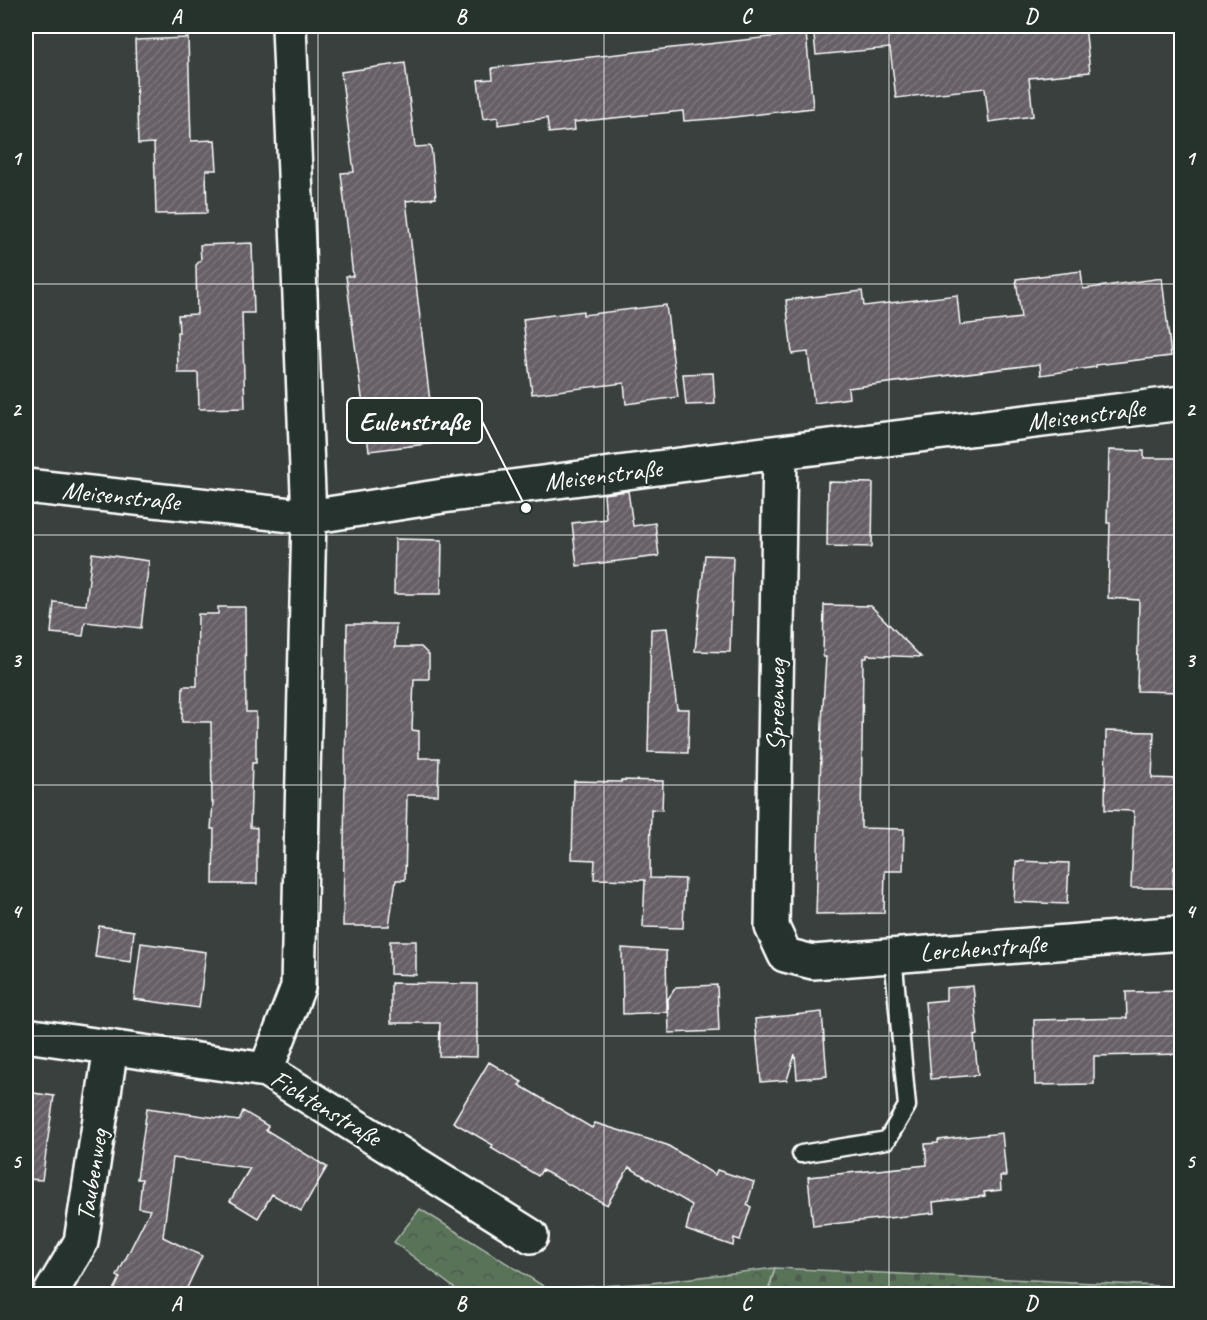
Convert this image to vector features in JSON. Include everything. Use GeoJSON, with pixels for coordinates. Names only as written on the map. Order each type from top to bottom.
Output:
{"type":"FeatureCollection","features":[{"type":"Feature","properties":{"kind":"street"},"geometry":{"type":"LineString","coordinates":[[266,1070],[298,987],[309,517],[289,26]]}},
{"type":"Feature","properties":{"kind":"street","name":"Meisenstraße"},"geometry":{"type":"LineString","coordinates":[[26,486],[309,517],[443,496],[1182,403]]}},
{"type":"Feature","properties":{"kind":"street","name":"Spreenweg"},"geometry":{"type":"LineString","coordinates":[[780,452],[771,927],[785,955]]}},
{"type":"Feature","properties":{"kind":"street","name":"Lerchenstraße"},"geometry":{"type":"LineString","coordinates":[[785,955],[813,962],[1182,933]]}},
{"type":"Feature","properties":{"kind":"street","name":"Fichtenstraße"},"geometry":{"type":"LineString","coordinates":[[26,1035],[266,1070],[531,1236]]}},
{"type":"Feature","properties":{"kind":"street","name":"Taubenweg"},"geometry":{"type":"LineString","coordinates":[[50,1294],[81,1242],[111,1047]]}},
{"type":"Feature","properties":{"kind":"lane"},"geometry":{"type":"LineString","coordinates":[[801,1154],[887,1140],[907,1106],[893,955]]}},
{"type":"Feature","properties":{"kind":"green space"},"geometry":{"type":"Polygon","coordinates":[[[420,1209],[548,1289],[650,1283],[775,1268],[767,1294],[462,1294],[394,1242],[420,1209]]]}},
{"type":"Feature","properties":{"kind":"green space"},"geometry":{"type":"Polygon","coordinates":[[[775,1268],[1181,1287],[1181,1294],[768,1294],[775,1268]]]}},
{"type":"Feature","properties":{"kind":"building"},"geometry":{"type":"Polygon","coordinates":[[[813,26],[1085,26],[1090,72],[1029,78],[1033,116],[989,122],[985,88],[896,98],[890,48],[816,55],[813,26]]]}},
{"type":"Feature","properties":{"kind":"building"},"geometry":{"type":"Polygon","coordinates":[[[806,33],[813,108],[684,121],[683,111],[574,122],[575,130],[549,133],[547,118],[498,125],[498,117],[483,119],[478,80],[493,79],[492,68],[806,33]]]}},
{"type":"Feature","properties":{"kind":"building"},"geometry":{"type":"Polygon","coordinates":[[[188,38],[191,141],[215,140],[217,170],[206,170],[207,213],[156,214],[154,143],[138,144],[135,40],[188,38]]]}},
{"type":"Feature","properties":{"kind":"building"},"geometry":{"type":"Polygon","coordinates":[[[405,63],[415,147],[431,146],[436,198],[406,201],[435,443],[369,451],[346,276],[353,276],[341,173],[354,172],[341,72],[405,63]]]}},
{"type":"Feature","properties":{"kind":"building"},"geometry":{"type":"Polygon","coordinates":[[[252,243],[254,313],[242,313],[245,408],[199,409],[198,373],[178,373],[177,332],[179,332],[178,315],[197,314],[196,265],[201,260],[200,245],[252,243]]]}},
{"type":"Feature","properties":{"kind":"building"},"geometry":{"type":"Polygon","coordinates":[[[1081,271],[1083,289],[1162,278],[1171,356],[1096,365],[1096,367],[1041,375],[1040,364],[848,388],[849,398],[814,403],[808,352],[792,354],[786,300],[862,291],[864,306],[957,295],[960,325],[1021,318],[1016,279],[1081,271]]]}},
{"type":"Feature","properties":{"kind":"building"},"geometry":{"type":"Polygon","coordinates":[[[666,305],[678,397],[626,404],[624,383],[532,394],[523,319],[583,311],[583,315],[666,305]]]}},
{"type":"Feature","properties":{"kind":"building"},"geometry":{"type":"Polygon","coordinates":[[[713,373],[715,404],[686,405],[683,374],[713,373]]]}},
{"type":"Feature","properties":{"kind":"building"},"geometry":{"type":"Polygon","coordinates":[[[1109,450],[1144,451],[1144,458],[1182,458],[1182,692],[1137,691],[1139,600],[1108,598],[1109,450]]]}},
{"type":"Feature","properties":{"kind":"building"},"geometry":{"type":"Polygon","coordinates":[[[828,482],[873,483],[872,547],[827,546],[828,482]]]}},
{"type":"Feature","properties":{"kind":"building"},"geometry":{"type":"Polygon","coordinates":[[[628,491],[633,526],[655,523],[659,556],[577,566],[572,523],[606,519],[604,494],[628,491]]]}},
{"type":"Feature","properties":{"kind":"building"},"geometry":{"type":"Polygon","coordinates":[[[395,539],[442,540],[441,594],[394,594],[395,539]]]}},
{"type":"Feature","properties":{"kind":"building"},"geometry":{"type":"Polygon","coordinates":[[[92,553],[149,561],[141,628],[85,622],[83,636],[51,633],[54,602],[86,605],[92,553]]]}},
{"type":"Feature","properties":{"kind":"building"},"geometry":{"type":"Polygon","coordinates":[[[705,555],[733,556],[730,652],[695,651],[705,555]]]}},
{"type":"Feature","properties":{"kind":"building"},"geometry":{"type":"Polygon","coordinates":[[[824,605],[871,606],[921,657],[867,655],[867,658],[863,658],[861,828],[904,829],[903,871],[885,871],[884,913],[816,914],[826,657],[823,657],[824,605]]]}},
{"type":"Feature","properties":{"kind":"building"},"geometry":{"type":"Polygon","coordinates":[[[218,607],[245,607],[246,712],[256,712],[256,763],[252,763],[250,827],[257,828],[257,884],[213,884],[211,722],[182,722],[183,686],[197,686],[198,614],[218,614],[218,607]]]}},
{"type":"Feature","properties":{"kind":"building"},"geometry":{"type":"Polygon","coordinates":[[[347,624],[396,624],[395,647],[421,647],[429,655],[429,679],[414,679],[412,730],[419,731],[419,758],[439,758],[438,795],[407,795],[405,880],[396,880],[389,926],[343,926],[347,624]]]}},
{"type":"Feature","properties":{"kind":"building"},"geometry":{"type":"Polygon","coordinates":[[[667,628],[677,709],[689,709],[688,753],[648,752],[651,629],[667,628]]]}},
{"type":"Feature","properties":{"kind":"building"},"geometry":{"type":"Polygon","coordinates":[[[1106,731],[1154,732],[1152,778],[1180,779],[1177,867],[1174,867],[1173,888],[1131,888],[1134,811],[1105,810],[1106,731]]]}},
{"type":"Feature","properties":{"kind":"building"},"geometry":{"type":"Polygon","coordinates":[[[621,780],[663,781],[662,810],[651,809],[650,878],[685,879],[683,928],[643,927],[645,880],[594,879],[595,860],[572,859],[574,781],[621,782],[621,780]]]}},
{"type":"Feature","properties":{"kind":"building"},"geometry":{"type":"Polygon","coordinates":[[[1016,861],[1069,863],[1067,904],[1014,902],[1016,861]]]}},
{"type":"Feature","properties":{"kind":"building"},"geometry":{"type":"Polygon","coordinates":[[[99,926],[134,931],[131,962],[95,957],[99,926]]]}},
{"type":"Feature","properties":{"kind":"building"},"geometry":{"type":"Polygon","coordinates":[[[390,941],[416,941],[416,975],[390,974],[390,941]]]}},
{"type":"Feature","properties":{"kind":"building"},"geometry":{"type":"Polygon","coordinates":[[[141,943],[206,952],[199,1008],[134,999],[141,943]]]}},
{"type":"Feature","properties":{"kind":"building"},"geometry":{"type":"Polygon","coordinates":[[[622,948],[666,951],[667,1012],[623,1014],[622,948]]]}},
{"type":"Feature","properties":{"kind":"building"},"geometry":{"type":"Polygon","coordinates":[[[391,983],[477,984],[477,1057],[439,1056],[440,1023],[391,1023],[391,983]]]}},
{"type":"Feature","properties":{"kind":"building"},"geometry":{"type":"Polygon","coordinates":[[[717,985],[719,1031],[669,1033],[668,999],[676,987],[717,985]]]}},
{"type":"Feature","properties":{"kind":"building"},"geometry":{"type":"Polygon","coordinates":[[[973,986],[978,1035],[974,1036],[978,1075],[931,1079],[925,1002],[946,1000],[946,988],[973,986]]]}},
{"type":"Feature","properties":{"kind":"building"},"geometry":{"type":"Polygon","coordinates":[[[1179,991],[1180,1054],[1094,1056],[1094,1084],[1035,1085],[1034,1020],[1127,1018],[1126,992],[1179,991]]]}},
{"type":"Feature","properties":{"kind":"building"},"geometry":{"type":"Polygon","coordinates":[[[822,1012],[827,1076],[797,1079],[795,1054],[787,1080],[761,1082],[755,1019],[822,1012]]]}},
{"type":"Feature","properties":{"kind":"building"},"geometry":{"type":"Polygon","coordinates":[[[489,1062],[522,1082],[519,1085],[592,1128],[595,1123],[667,1145],[715,1175],[717,1170],[754,1182],[747,1205],[751,1207],[740,1240],[734,1238],[733,1246],[686,1230],[692,1205],[629,1167],[607,1205],[542,1170],[538,1176],[491,1148],[493,1145],[453,1122],[489,1062]]]}},
{"type":"Feature","properties":{"kind":"building"},"geometry":{"type":"Polygon","coordinates":[[[26,1092],[54,1096],[42,1180],[26,1179],[26,1092]]]}},
{"type":"Feature","properties":{"kind":"building"},"geometry":{"type":"Polygon","coordinates":[[[147,1108],[239,1121],[243,1111],[268,1126],[266,1130],[327,1167],[301,1211],[272,1194],[258,1218],[230,1201],[250,1168],[173,1158],[163,1237],[202,1256],[184,1294],[112,1294],[120,1278],[117,1276],[150,1210],[139,1208],[142,1179],[137,1179],[147,1108]]]}},
{"type":"Feature","properties":{"kind":"building"},"geometry":{"type":"Polygon","coordinates":[[[1002,1133],[1006,1176],[1000,1176],[1001,1190],[984,1192],[985,1196],[933,1202],[934,1213],[813,1226],[808,1177],[927,1165],[925,1144],[938,1143],[938,1140],[1002,1133]]]}},
{"type":"Feature","properties":{"kind":"place","name":"Eulenstraße"},"geometry":{"type":"Point","coordinates":[526,508]}}]}
